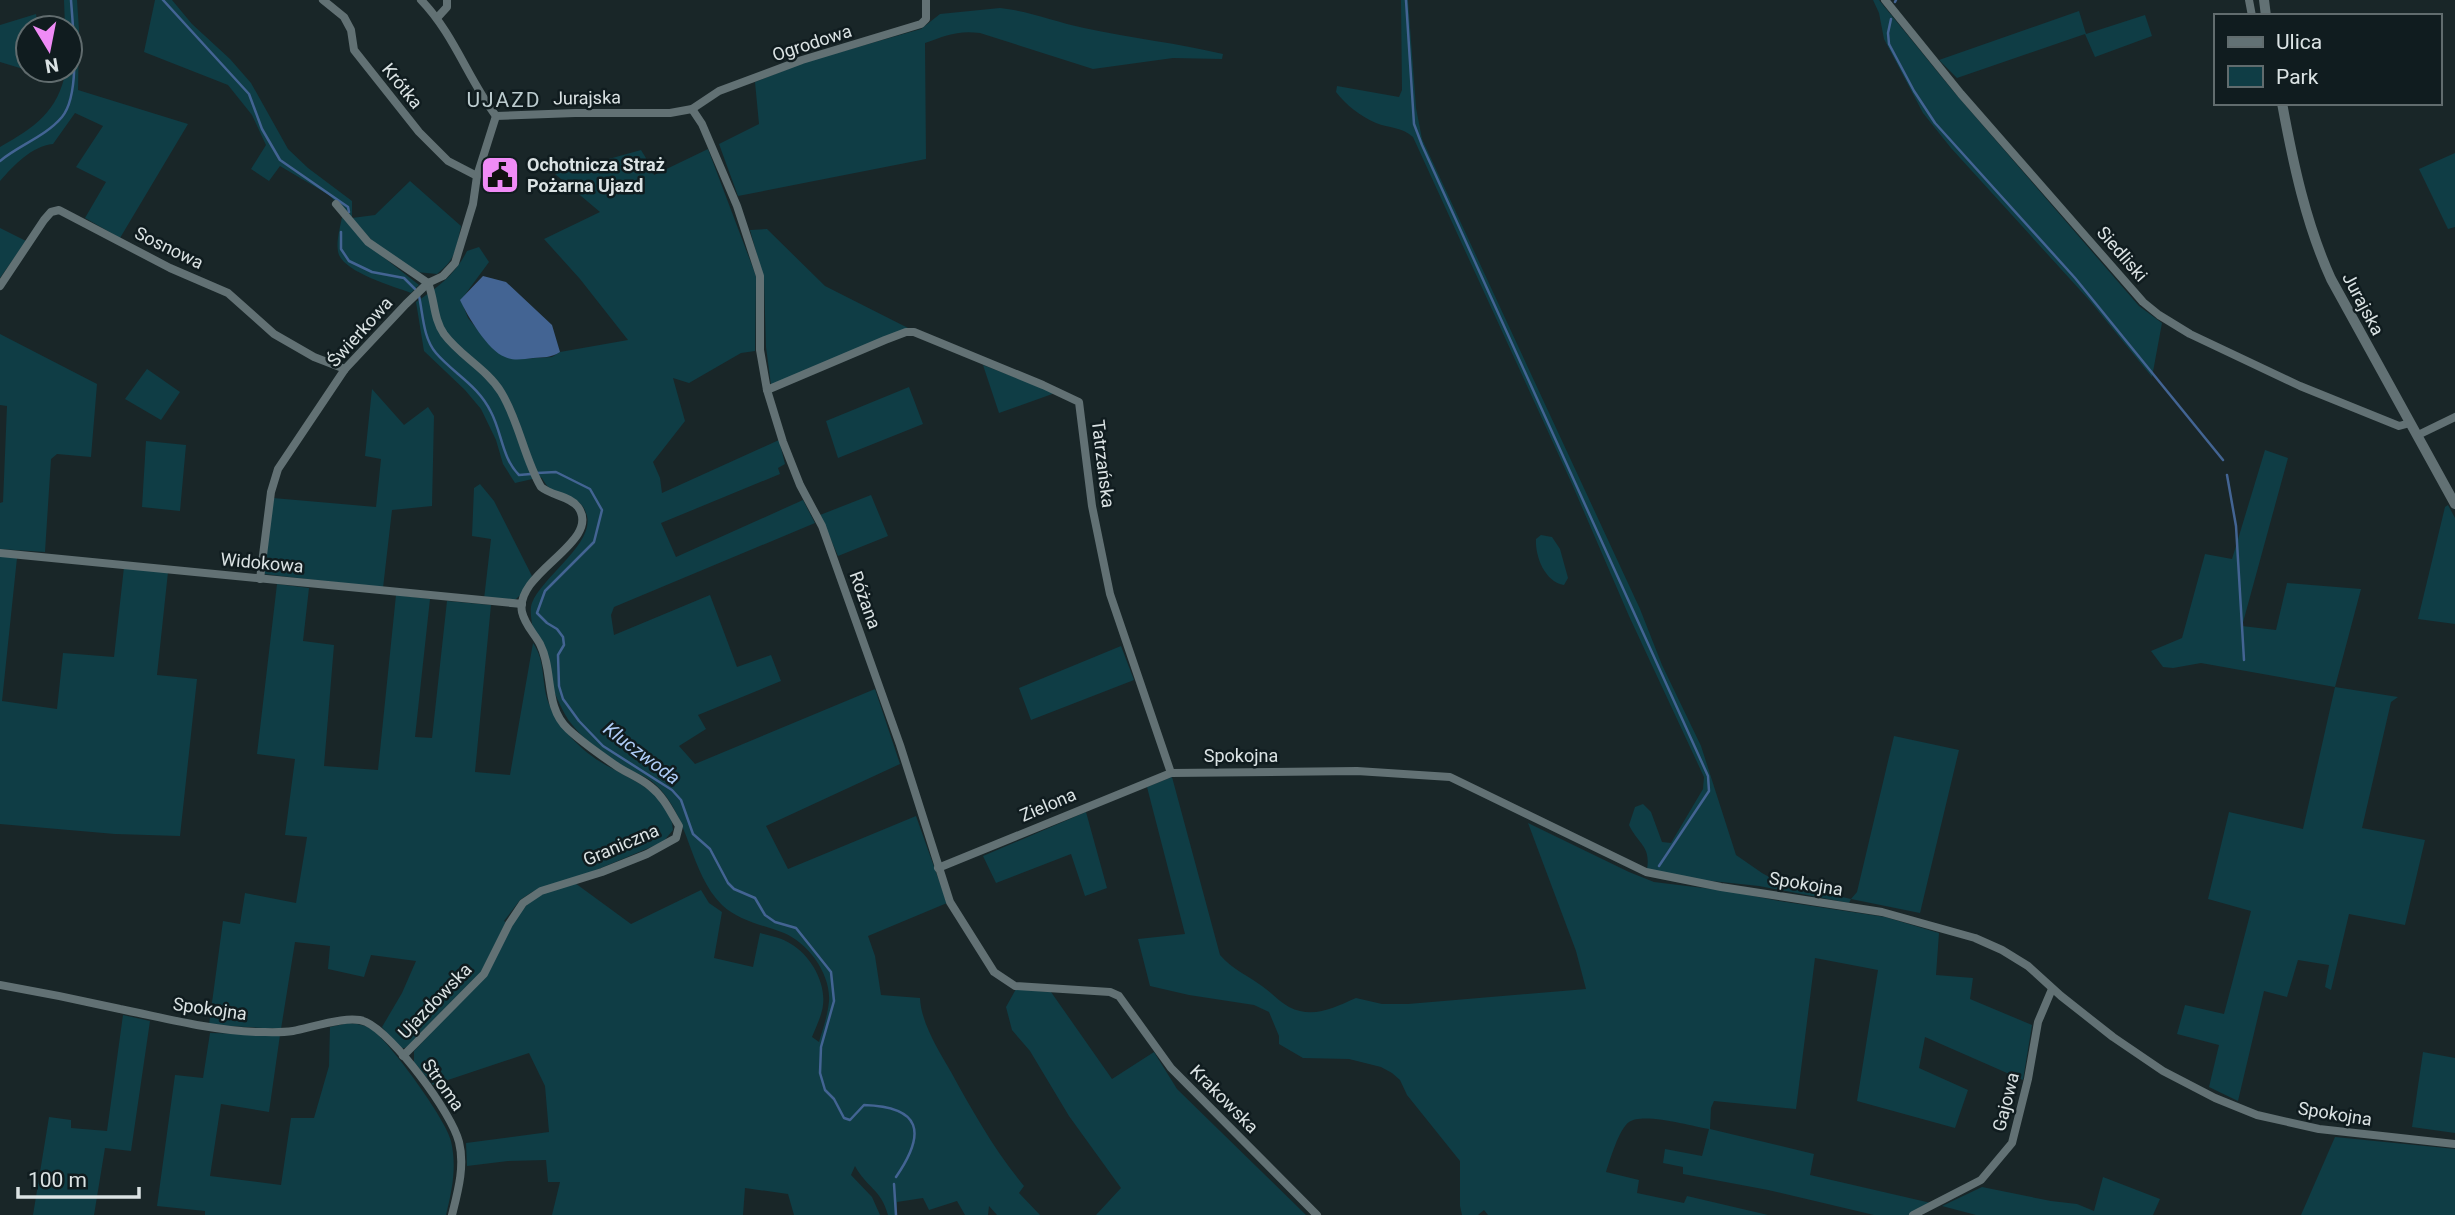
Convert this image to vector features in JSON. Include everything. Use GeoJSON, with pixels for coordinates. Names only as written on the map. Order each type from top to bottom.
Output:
{"type":"FeatureCollection","features":[{"type":"Feature","properties":{"kind":"street","name":"Krótka"},"geometry":{"type":"LineString","coordinates":[[323,0],[344,17],[351,30],[354,50],[419,132],[448,161],[477,176]]}},
{"type":"Feature","properties":{"kind":"street"},"geometry":{"type":"LineString","coordinates":[[421,0],[448,34],[480,96],[496,116]]}},
{"type":"Feature","properties":{"kind":"street"},"geometry":{"type":"LineString","coordinates":[[437,18],[447,7],[447,0]]}},
{"type":"Feature","properties":{"kind":"street","name":"Ogrodowa"},"geometry":{"type":"LineString","coordinates":[[692,109],[719,91],[803,60],[921,24],[926,19],[926,0]]}},
{"type":"Feature","properties":{"kind":"street","name":"Siedliski"},"geometry":{"type":"LineString","coordinates":[[1885,0],[2004,144],[2143,302],[2159,315],[2190,334],[2300,386],[2399,426],[2410,423]]}},
{"type":"Feature","properties":{"kind":"street","name":"Jurajska"},"geometry":{"type":"LineString","coordinates":[[2282,105],[2289,143],[2319,253],[2455,504]]}},
{"type":"Feature","properties":{"kind":"street","name":"Jurajska"},"geometry":{"type":"LineString","coordinates":[[496,116],[670,113],[692,109]]}},
{"type":"Feature","properties":{"kind":"street","name":"Różana"},"geometry":{"type":"LineString","coordinates":[[692,109],[702,124],[737,206],[760,276],[760,350],[767,390],[783,442],[822,526],[900,745],[950,902],[994,972],[1007,982],[1015,986],[1110,992],[1119,996]]}},
{"type":"Feature","properties":{"kind":"street","name":"Świerkowa"},"geometry":{"type":"LineString","coordinates":[[260,579],[271,492],[278,469],[345,369],[396,313],[428,283],[443,276],[455,263],[473,204],[477,176],[496,116]]}},
{"type":"Feature","properties":{"kind":"street"},"geometry":{"type":"LineString","coordinates":[[336,204],[368,242],[428,283],[443,332],[499,389],[541,487],[549,494],[572,502],[579,508],[582,522],[578,535],[535,578],[522,604]]}},
{"type":"Feature","properties":{"kind":"street","name":"Sosnowa"},"geometry":{"type":"LineString","coordinates":[[0,286],[44,220],[51,212],[59,210],[170,268],[228,293],[274,334],[314,357],[345,369]]}},
{"type":"Feature","properties":{"kind":"street","name":"Tatrzańska"},"geometry":{"type":"LineString","coordinates":[[767,390],[905,332],[914,332],[1079,402],[1092,506],[1110,594],[1171,772]]}},
{"type":"Feature","properties":{"kind":"street"},"geometry":{"type":"LineString","coordinates":[[2418,435],[2455,417]]}},
{"type":"Feature","properties":{"kind":"street","name":"Widokowa"},"geometry":{"type":"LineString","coordinates":[[0,553],[522,604]]}},
{"type":"Feature","properties":{"kind":"street","name":"Graniczna"},"geometry":{"type":"LineString","coordinates":[[522,604],[526,623],[541,646],[558,715],[567,728],[615,765],[652,787],[679,826],[676,838],[647,855],[571,882]]}},
{"type":"Feature","properties":{"kind":"street","name":"Spokojna"},"geometry":{"type":"LineString","coordinates":[[1171,772],[1357,771],[1450,776],[1646,872],[1721,887],[1882,912],[1972,937],[2002,950],[2028,966],[2052,989],[2147,1061],[2215,1098],[2267,1118],[2319,1129],[2455,1144]]}},
{"type":"Feature","properties":{"kind":"street","name":"Zielona"},"geometry":{"type":"LineString","coordinates":[[938,868],[1171,772]]}},
{"type":"Feature","properties":{"kind":"street","name":"Ujazdowska"},"geometry":{"type":"LineString","coordinates":[[403,1056],[484,974],[509,924],[523,903],[541,891],[571,882]]}},
{"type":"Feature","properties":{"kind":"street","name":"Spokojna"},"geometry":{"type":"LineString","coordinates":[[0,985],[197,1026],[235,1031],[291,1031],[349,1020],[364,1021],[375,1027],[403,1056]]}},
{"type":"Feature","properties":{"kind":"street","name":"Gajowa"},"geometry":{"type":"LineString","coordinates":[[1913,1215],[1981,1180],[2012,1143],[2028,1079],[2038,1022],[2052,989]]}},
{"type":"Feature","properties":{"kind":"street","name":"Krakowska"},"geometry":{"type":"LineString","coordinates":[[1119,996],[1171,1068],[1317,1215]]}},
{"type":"Feature","properties":{"kind":"street","name":"Stroma"},"geometry":{"type":"LineString","coordinates":[[403,1056],[450,1120],[459,1141],[462,1164],[452,1215]]}},
{"type":"Feature","properties":{"kind":"green space"},"geometry":{"type":"Polygon","coordinates":[[[64,0],[77,0],[78,14],[64,14],[64,0]]]}},
{"type":"Feature","properties":{"kind":"green space"},"geometry":{"type":"Polygon","coordinates":[[[155,0],[172,0],[192,24],[230,59],[251,83],[288,149],[308,168],[352,201],[352,218],[375,215],[410,181],[461,226],[456,247],[448,263],[437,274],[416,272],[382,251],[329,195],[280,166],[269,181],[251,169],[266,145],[252,115],[228,85],[144,52],[155,0]]]}},
{"type":"Feature","properties":{"kind":"green space"},"geometry":{"type":"Polygon","coordinates":[[[1401,0],[1408,0],[1416,108],[1422,139],[1701,746],[1736,855],[1780,883],[1851,899],[1849,903],[1759,886],[1684,878],[1647,869],[1645,850],[1629,825],[1635,807],[1643,804],[1651,812],[1662,842],[1671,843],[1703,789],[1704,777],[1413,137],[1404,131],[1364,117],[1336,92],[1337,86],[1399,97],[1402,90],[1401,0]]]}},
{"type":"Feature","properties":{"kind":"green space"},"geometry":{"type":"Polygon","coordinates":[[[1873,0],[1879,0],[1954,92],[2139,306],[2162,323],[2152,377],[2090,301],[1951,148],[1923,113],[1884,39],[1879,13],[1873,0]]]}},
{"type":"Feature","properties":{"kind":"green space"},"geometry":{"type":"Polygon","coordinates":[[[1000,8],[1084,28],[1223,54],[1222,59],[1173,58],[1093,69],[980,33],[965,32],[945,36],[925,43],[926,159],[738,196],[719,144],[759,124],[755,82],[805,62],[921,29],[940,14],[1000,8]]]}},
{"type":"Feature","properties":{"kind":"green space"},"geometry":{"type":"Polygon","coordinates":[[[2079,11],[2086,34],[2145,15],[2152,36],[2095,57],[2085,34],[1957,78],[1939,60],[2079,11]]]}},
{"type":"Feature","properties":{"kind":"green space"},"geometry":{"type":"Polygon","coordinates":[[[14,21],[14,66],[0,62],[0,25],[14,21]]]}},
{"type":"Feature","properties":{"kind":"green space"},"geometry":{"type":"Polygon","coordinates":[[[78,84],[78,90],[188,124],[120,238],[85,218],[106,182],[76,167],[103,126],[75,113],[53,144],[31,152],[0,181],[0,147],[43,117],[51,108],[62,85],[78,84]]]}},
{"type":"Feature","properties":{"kind":"green space"},"geometry":{"type":"Polygon","coordinates":[[[708,149],[756,276],[755,351],[741,353],[689,383],[673,378],[685,421],[653,462],[660,478],[662,493],[779,440],[785,464],[778,468],[780,474],[661,523],[676,557],[803,500],[815,523],[614,607],[611,615],[614,635],[710,595],[737,667],[771,655],[781,681],[698,715],[706,729],[679,746],[695,764],[875,689],[900,764],[766,826],[788,869],[916,816],[947,903],[868,936],[875,956],[881,995],[920,998],[927,1027],[941,1055],[985,1131],[1024,1186],[1019,1193],[1040,1215],[997,1215],[989,1206],[988,1215],[965,1215],[957,1201],[929,1210],[923,1198],[897,1202],[897,1215],[888,1215],[881,1199],[855,1166],[851,1175],[872,1197],[880,1215],[794,1215],[788,1194],[745,1188],[743,1215],[552,1215],[560,1182],[548,1182],[546,1160],[467,1166],[466,1143],[549,1132],[545,1086],[529,1053],[433,1085],[414,1062],[414,1051],[431,1033],[400,1049],[382,1027],[402,993],[416,961],[371,955],[364,977],[328,969],[330,946],[295,942],[281,1029],[209,1025],[223,921],[240,924],[245,893],[296,903],[307,837],[285,835],[295,759],[257,754],[277,584],[309,588],[303,641],[334,645],[324,766],[378,770],[396,595],[430,599],[415,737],[432,738],[447,601],[491,605],[475,772],[510,775],[533,643],[540,657],[549,704],[561,725],[589,754],[653,793],[670,815],[673,830],[663,842],[589,873],[532,892],[520,900],[504,921],[511,926],[525,907],[538,896],[575,883],[631,924],[701,890],[709,903],[722,912],[714,958],[753,967],[760,933],[787,942],[810,962],[822,987],[823,1005],[812,1037],[819,1042],[829,991],[816,961],[793,938],[744,919],[722,905],[703,877],[667,797],[651,781],[618,764],[592,745],[564,713],[537,645],[531,613],[532,603],[583,538],[587,527],[585,509],[577,501],[550,488],[541,477],[515,483],[503,464],[496,440],[481,409],[424,351],[416,302],[445,280],[467,251],[479,247],[489,262],[461,300],[468,318],[486,340],[519,359],[552,357],[560,352],[628,340],[580,279],[544,239],[600,212],[555,174],[641,150],[654,175],[708,149]]]}},
{"type":"Feature","properties":{"kind":"green space"},"geometry":{"type":"Polygon","coordinates":[[[2455,153],[2455,227],[2448,229],[2419,169],[2455,153]]]}},
{"type":"Feature","properties":{"kind":"green space"},"geometry":{"type":"Polygon","coordinates":[[[342,217],[373,249],[419,285],[411,293],[371,278],[344,262],[339,255],[338,246],[342,217]]]}},
{"type":"Feature","properties":{"kind":"green space"},"geometry":{"type":"Polygon","coordinates":[[[0,228],[26,241],[0,278],[0,228]]]}},
{"type":"Feature","properties":{"kind":"green space"},"geometry":{"type":"Polygon","coordinates":[[[767,229],[825,286],[912,330],[771,385],[766,347],[764,280],[750,230],[767,229]]]}},
{"type":"Feature","properties":{"kind":"green space"},"geometry":{"type":"Polygon","coordinates":[[[0,334],[97,384],[91,457],[57,454],[51,459],[45,552],[0,549],[0,503],[3,502],[7,406],[0,405],[0,334]]]}},
{"type":"Feature","properties":{"kind":"green space"},"geometry":{"type":"Polygon","coordinates":[[[983,365],[1055,393],[999,413],[983,365]]]}},
{"type":"Feature","properties":{"kind":"green space"},"geometry":{"type":"Polygon","coordinates":[[[147,369],[180,392],[161,420],[125,399],[147,369]]]}},
{"type":"Feature","properties":{"kind":"green space"},"geometry":{"type":"Polygon","coordinates":[[[909,387],[923,424],[838,458],[826,421],[909,387]]]}},
{"type":"Feature","properties":{"kind":"green space"},"geometry":{"type":"Polygon","coordinates":[[[372,389],[404,425],[428,407],[434,416],[432,506],[392,510],[383,588],[264,574],[273,498],[376,507],[381,459],[365,456],[372,389]]]}},
{"type":"Feature","properties":{"kind":"green space"},"geometry":{"type":"Polygon","coordinates":[[[146,441],[186,445],[180,511],[142,507],[146,441]]]}},
{"type":"Feature","properties":{"kind":"green space"},"geometry":{"type":"Polygon","coordinates":[[[2265,450],[2288,458],[2242,626],[2276,630],[2287,583],[2361,589],[2335,687],[2201,663],[2163,667],[2151,651],[2182,638],[2205,554],[2232,559],[2265,450]]]}},
{"type":"Feature","properties":{"kind":"green space"},"geometry":{"type":"Polygon","coordinates":[[[480,484],[494,501],[532,576],[522,593],[514,600],[484,599],[491,539],[472,536],[474,488],[480,484]]]}},
{"type":"Feature","properties":{"kind":"green space"},"geometry":{"type":"Polygon","coordinates":[[[871,495],[888,536],[838,556],[820,515],[871,495]]]}},
{"type":"Feature","properties":{"kind":"green space"},"geometry":{"type":"Polygon","coordinates":[[[2448,505],[2455,518],[2455,624],[2418,619],[2445,507],[2448,505]]]}},
{"type":"Feature","properties":{"kind":"green space"},"geometry":{"type":"Polygon","coordinates":[[[1541,535],[1552,537],[1560,549],[1568,578],[1564,585],[1551,579],[1542,568],[1536,546],[1536,539],[1541,535]]]}},
{"type":"Feature","properties":{"kind":"green space"},"geometry":{"type":"Polygon","coordinates":[[[0,555],[17,558],[2,701],[57,709],[63,653],[114,657],[124,567],[168,572],[157,675],[197,679],[180,836],[115,834],[0,824],[0,555]]]}},
{"type":"Feature","properties":{"kind":"green space"},"geometry":{"type":"Polygon","coordinates":[[[1121,646],[1134,680],[1031,720],[1019,688],[1121,646]]]}},
{"type":"Feature","properties":{"kind":"green space"},"geometry":{"type":"Polygon","coordinates":[[[2335,687],[2398,697],[2391,702],[2362,828],[2425,840],[2405,925],[2349,914],[2331,990],[2325,987],[2329,965],[2298,960],[2287,997],[2264,991],[2238,1101],[2209,1087],[2219,1045],[2177,1034],[2185,1005],[2224,1014],[2251,911],[2208,899],[2229,812],[2303,829],[2335,687]]]}},
{"type":"Feature","properties":{"kind":"green space"},"geometry":{"type":"Polygon","coordinates":[[[1894,736],[1959,750],[1920,913],[1851,899],[1857,892],[1894,736]]]}},
{"type":"Feature","properties":{"kind":"green space"},"geometry":{"type":"Polygon","coordinates":[[[1172,777],[1220,955],[1289,1007],[1315,1012],[1356,998],[1382,1004],[1408,1004],[1586,989],[1576,951],[1528,823],[1654,882],[1728,891],[1885,917],[1939,933],[1936,975],[1973,978],[1970,999],[2032,1025],[2023,1080],[1925,1037],[1919,1068],[1968,1090],[1955,1128],[1857,1101],[1878,970],[1815,958],[1796,1109],[1714,1101],[1710,1129],[1814,1154],[1810,1175],[1931,1203],[1908,1215],[1874,1215],[1768,1190],[1683,1174],[1683,1167],[1663,1163],[1665,1149],[1702,1156],[1709,1129],[1645,1118],[1636,1119],[1625,1126],[1606,1172],[1639,1180],[1637,1193],[1684,1203],[1687,1196],[1768,1215],[1488,1215],[1484,1210],[1478,1215],[1462,1215],[1460,1161],[1392,1073],[1381,1067],[1349,1059],[1303,1058],[1279,1044],[1279,1036],[1269,1012],[1254,1005],[1150,986],[1138,939],[1185,934],[1147,787],[1172,777]]]}},
{"type":"Feature","properties":{"kind":"green space"},"geometry":{"type":"Polygon","coordinates":[[[1086,812],[1107,888],[1085,896],[1071,854],[996,883],[983,856],[1086,812]]]}},
{"type":"Feature","properties":{"kind":"green space"},"geometry":{"type":"Polygon","coordinates":[[[1016,989],[1051,992],[1112,1079],[1154,1052],[1177,1089],[1306,1215],[1096,1215],[1121,1188],[1069,1116],[1030,1051],[1012,1030],[1006,1007],[1016,989]]]}},
{"type":"Feature","properties":{"kind":"green space"},"geometry":{"type":"Polygon","coordinates":[[[123,1015],[150,1021],[131,1151],[105,1148],[94,1215],[33,1215],[49,1117],[71,1120],[71,1128],[107,1131],[123,1015]]]}},
{"type":"Feature","properties":{"kind":"green space"},"geometry":{"type":"Polygon","coordinates":[[[349,1023],[368,1027],[393,1051],[447,1131],[453,1151],[454,1169],[446,1215],[205,1215],[205,1211],[157,1206],[175,1075],[203,1078],[210,1033],[280,1035],[269,1112],[221,1104],[210,1176],[281,1185],[291,1118],[314,1118],[329,1066],[330,1027],[349,1023]]]}},
{"type":"Feature","properties":{"kind":"green space"},"geometry":{"type":"Polygon","coordinates":[[[2423,1052],[2455,1058],[2455,1133],[2412,1127],[2423,1052]]]}},
{"type":"Feature","properties":{"kind":"green space"},"geometry":{"type":"Polygon","coordinates":[[[2335,1137],[2455,1149],[2455,1215],[2301,1215],[2335,1137]]]}},
{"type":"Feature","properties":{"kind":"green space"},"geometry":{"type":"Polygon","coordinates":[[[2103,1177],[2160,1199],[2153,1215],[1976,1215],[1942,1206],[1982,1187],[2077,1204],[2094,1211],[2103,1177]]]}},
{"type":"Feature","properties":{"kind":"water"},"geometry":{"type":"Polygon","coordinates":[[[483,276],[506,282],[552,325],[560,352],[547,357],[515,359],[505,357],[492,348],[460,300],[483,276]]]}},
{"type":"Feature","properties":{"kind":"waterway"},"geometry":{"type":"LineString","coordinates":[[0,161],[48,130],[68,107],[74,78],[71,0]]}},
{"type":"Feature","properties":{"kind":"waterway","name":"Kluczwoda"},"geometry":{"type":"LineString","coordinates":[[163,0],[249,94],[262,129],[280,160],[348,207],[349,212]]}},
{"type":"Feature","properties":{"kind":"waterway"},"geometry":{"type":"LineString","coordinates":[[1406,0],[1414,124],[1422,145],[1708,776],[1709,791],[1659,866]]}},
{"type":"Feature","properties":{"kind":"waterway"},"geometry":{"type":"LineString","coordinates":[[1891,19],[1889,44],[1935,123],[2075,278],[2223,460]]}},
{"type":"Feature","properties":{"kind":"waterway","name":"Kluczwoda"},"geometry":{"type":"LineString","coordinates":[[341,232],[341,249],[349,261],[372,272],[404,278],[415,289]]}},
{"type":"Feature","properties":{"kind":"waterway","name":"Kluczwoda"},"geometry":{"type":"LineString","coordinates":[[419,296],[426,333],[432,347],[486,403],[513,468],[519,475],[531,474]]}},
{"type":"Feature","properties":{"kind":"waterway","name":"Kluczwoda"},"geometry":{"type":"LineString","coordinates":[[537,473],[556,472],[590,489],[602,510],[594,542],[545,591],[537,613],[563,637],[564,645],[558,655],[559,686],[563,699],[603,746],[672,790],[681,800],[693,834],[710,849],[728,883],[734,889],[755,898],[765,915],[775,922],[796,928],[831,972],[834,1001],[821,1047],[820,1073],[825,1090],[834,1099],[844,1118],[850,1120],[864,1105],[883,1107],[907,1117],[913,1125],[915,1135],[906,1161],[896,1177]]}},
{"type":"Feature","properties":{"kind":"waterway"},"geometry":{"type":"LineString","coordinates":[[2227,475],[2236,526],[2244,660]]}},
{"type":"Feature","properties":{"kind":"waterway","name":"Kluczwoda"},"geometry":{"type":"LineString","coordinates":[[894,1184],[896,1215]]}},
{"type":"Feature","properties":{"kind":"place","name":"Ochotnicza Straż Pożarna Ujazd"},"geometry":{"type":"Point","coordinates":[500,175]}},
{"type":"Feature","properties":{"kind":"district","name":"UJAZD"},"geometry":{"type":"Point","coordinates":[504,100]}}]}
